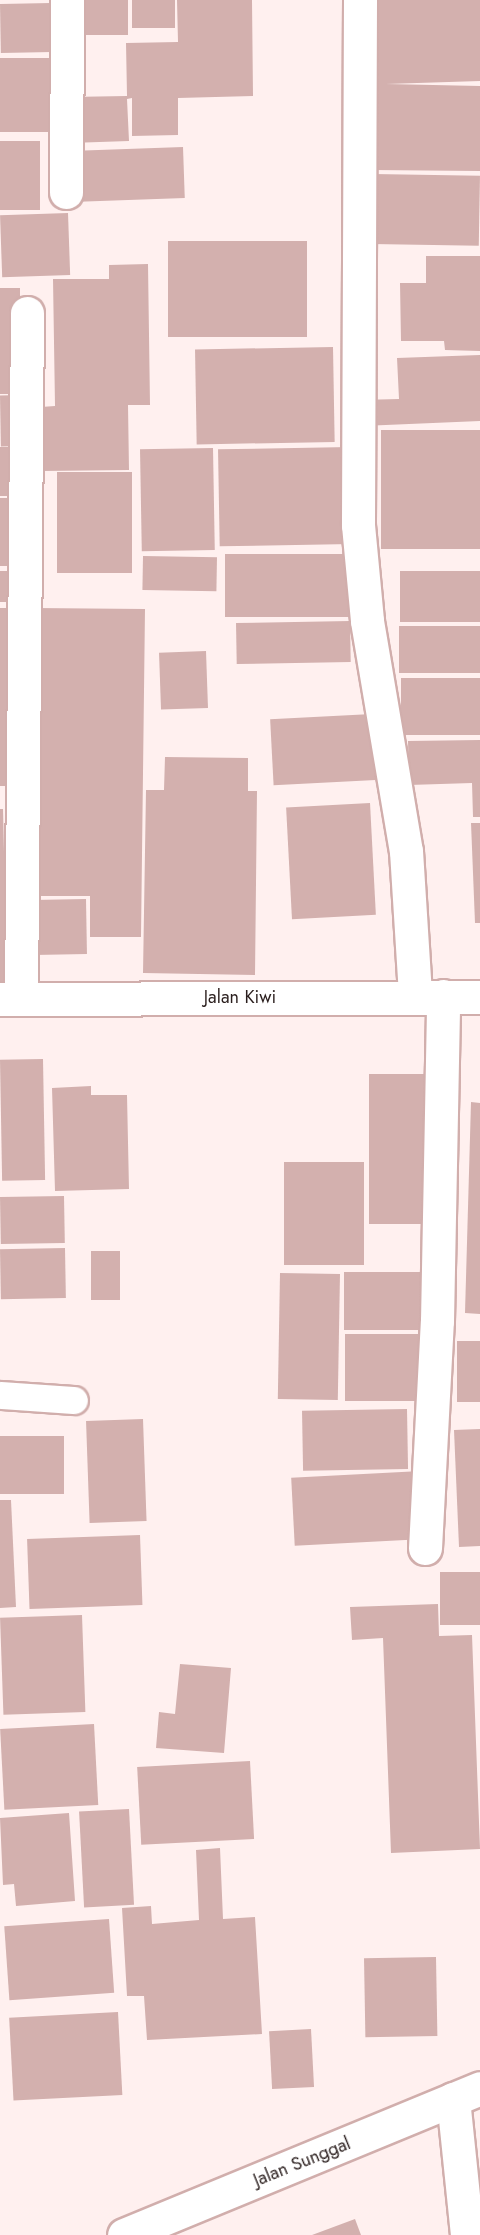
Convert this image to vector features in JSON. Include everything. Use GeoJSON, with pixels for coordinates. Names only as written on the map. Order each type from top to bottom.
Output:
{"type":"FeatureCollection","features":[{"type":"Feature","properties":{"kind":"street"},"geometry":{"type":"LineString","coordinates":[[66,0],[66,192]]}},
{"type":"Feature","properties":{"kind":"street"},"geometry":{"type":"LineString","coordinates":[[360,0],[358,525],[367,621],[429,996],[437,1321],[424,1548]]}},
{"type":"Feature","properties":{"kind":"street"},"geometry":{"type":"LineString","coordinates":[[11,999],[27,313]]}},
{"type":"Feature","properties":{"kind":"street","name":"Jalan Kiwi"},"geometry":{"type":"LineString","coordinates":[[11,999],[480,996]]}},
{"type":"Feature","properties":{"kind":"street"},"geometry":{"type":"LineString","coordinates":[[467,2094],[467,2235]]}},
{"type":"Feature","properties":{"kind":"street","name":"Jalan Sunggal"},"geometry":{"type":"LineString","coordinates":[[124,2235],[467,2094]]}},
{"type":"Feature","properties":{"kind":"lane"},"geometry":{"type":"LineString","coordinates":[[0,1395],[74,1400]]}},
{"type":"Feature","properties":{"kind":"building"},"geometry":{"type":"Polygon","coordinates":[[[75,0],[128,0],[128,35],[75,35],[75,0]]]}},
{"type":"Feature","properties":{"kind":"building"},"geometry":{"type":"Polygon","coordinates":[[[132,0],[175,0],[175,28],[132,28],[132,0]]]}},
{"type":"Feature","properties":{"kind":"building"},"geometry":{"type":"Polygon","coordinates":[[[177,0],[252,0],[253,96],[178,98],[178,135],[132,136],[132,98],[127,99],[129,141],[70,143],[69,97],[127,96],[126,43],[178,42],[177,0]]]}},
{"type":"Feature","properties":{"kind":"building"},"geometry":{"type":"Polygon","coordinates":[[[374,0],[480,0],[480,81],[386,84],[480,86],[480,171],[373,170],[373,85],[377,85],[374,0]]]}},
{"type":"Feature","properties":{"kind":"building"},"geometry":{"type":"Polygon","coordinates":[[[51,3],[52,52],[1,53],[0,4],[51,3]]]}},
{"type":"Feature","properties":{"kind":"building"},"geometry":{"type":"Polygon","coordinates":[[[0,58],[49,58],[49,132],[0,132],[0,58]]]}},
{"type":"Feature","properties":{"kind":"building"},"geometry":{"type":"Polygon","coordinates":[[[0,141],[40,141],[40,210],[0,210],[0,141]]]}},
{"type":"Feature","properties":{"kind":"building"},"geometry":{"type":"Polygon","coordinates":[[[183,147],[185,198],[72,202],[70,151],[183,147]]]}},
{"type":"Feature","properties":{"kind":"building"},"geometry":{"type":"Polygon","coordinates":[[[373,174],[480,176],[479,246],[372,244],[373,174]]]}},
{"type":"Feature","properties":{"kind":"building"},"geometry":{"type":"Polygon","coordinates":[[[68,213],[70,275],[2,277],[0,215],[68,213]]]}},
{"type":"Feature","properties":{"kind":"building"},"geometry":{"type":"Polygon","coordinates":[[[168,241],[307,241],[307,337],[168,337],[168,241]]]}},
{"type":"Feature","properties":{"kind":"building"},"geometry":{"type":"Polygon","coordinates":[[[426,256],[480,256],[480,351],[445,350],[444,341],[401,341],[400,283],[426,283],[426,256]]]}},
{"type":"Feature","properties":{"kind":"building"},"geometry":{"type":"Polygon","coordinates":[[[148,264],[150,405],[128,405],[129,470],[42,471],[41,407],[55,406],[53,279],[109,279],[109,265],[148,264]]]}},
{"type":"Feature","properties":{"kind":"building"},"geometry":{"type":"Polygon","coordinates":[[[0,288],[20,288],[20,394],[0,394],[0,288]]]}},
{"type":"Feature","properties":{"kind":"building"},"geometry":{"type":"Polygon","coordinates":[[[333,347],[335,442],[197,444],[195,349],[333,347]]]}},
{"type":"Feature","properties":{"kind":"building"},"geometry":{"type":"Polygon","coordinates":[[[480,355],[480,421],[362,426],[360,400],[399,399],[397,358],[480,355]]]}},
{"type":"Feature","properties":{"kind":"building"},"geometry":{"type":"Polygon","coordinates":[[[0,395],[22,395],[23,446],[1,446],[0,395]]]}},
{"type":"Feature","properties":{"kind":"building"},"geometry":{"type":"Polygon","coordinates":[[[381,430],[480,430],[480,549],[381,549],[381,430]]]}},
{"type":"Feature","properties":{"kind":"building"},"geometry":{"type":"Polygon","coordinates":[[[0,447],[23,447],[23,496],[0,496],[0,447]]]}},
{"type":"Feature","properties":{"kind":"building"},"geometry":{"type":"Polygon","coordinates":[[[350,447],[352,544],[220,546],[218,449],[350,447]]]}},
{"type":"Feature","properties":{"kind":"building"},"geometry":{"type":"Polygon","coordinates":[[[213,448],[215,550],[142,551],[140,449],[213,448]]]}},
{"type":"Feature","properties":{"kind":"building"},"geometry":{"type":"Polygon","coordinates":[[[57,472],[132,472],[132,573],[57,573],[57,472]]]}},
{"type":"Feature","properties":{"kind":"building"},"geometry":{"type":"Polygon","coordinates":[[[0,498],[23,498],[23,566],[0,566],[0,498]]]}},
{"type":"Feature","properties":{"kind":"building"},"geometry":{"type":"Polygon","coordinates":[[[225,554],[352,554],[352,617],[225,617],[225,554]]]}},
{"type":"Feature","properties":{"kind":"building"},"geometry":{"type":"Polygon","coordinates":[[[143,556],[217,557],[216,591],[142,590],[143,556]]]}},
{"type":"Feature","properties":{"kind":"building"},"geometry":{"type":"Polygon","coordinates":[[[0,571],[17,571],[17,602],[0,602],[0,571]]]}},
{"type":"Feature","properties":{"kind":"building"},"geometry":{"type":"Polygon","coordinates":[[[400,571],[480,571],[480,622],[400,622],[400,571]]]}},
{"type":"Feature","properties":{"kind":"building"},"geometry":{"type":"Polygon","coordinates":[[[0,608],[17,608],[17,786],[0,786],[0,608]]]}},
{"type":"Feature","properties":{"kind":"building"},"geometry":{"type":"Polygon","coordinates":[[[34,608],[145,609],[141,937],[90,937],[90,896],[34,896],[34,608]]]}},
{"type":"Feature","properties":{"kind":"building"},"geometry":{"type":"Polygon","coordinates":[[[350,621],[351,662],[237,664],[236,623],[350,621]]]}},
{"type":"Feature","properties":{"kind":"building"},"geometry":{"type":"Polygon","coordinates":[[[399,626],[480,626],[480,673],[399,673],[399,626]]]}},
{"type":"Feature","properties":{"kind":"building"},"geometry":{"type":"Polygon","coordinates":[[[206,651],[208,708],[161,710],[159,653],[206,651]]]}},
{"type":"Feature","properties":{"kind":"building"},"geometry":{"type":"Polygon","coordinates":[[[401,678],[480,678],[480,735],[401,735],[401,678]]]}},
{"type":"Feature","properties":{"kind":"building"},"geometry":{"type":"Polygon","coordinates":[[[372,714],[375,780],[274,785],[270,719],[372,714]]]}},
{"type":"Feature","properties":{"kind":"building"},"geometry":{"type":"Polygon","coordinates":[[[480,740],[480,817],[473,817],[472,783],[409,785],[408,741],[480,740]]]}},
{"type":"Feature","properties":{"kind":"building"},"geometry":{"type":"Polygon","coordinates":[[[165,757],[248,758],[248,791],[257,791],[255,975],[143,973],[146,790],[164,790],[165,757]]]}},
{"type":"Feature","properties":{"kind":"building"},"geometry":{"type":"Polygon","coordinates":[[[370,803],[376,915],[292,919],[286,807],[370,803]]]}},
{"type":"Feature","properties":{"kind":"building"},"geometry":{"type":"Polygon","coordinates":[[[0,809],[3,809],[7,981],[0,981],[0,809]]]}},
{"type":"Feature","properties":{"kind":"building"},"geometry":{"type":"Polygon","coordinates":[[[471,823],[480,823],[480,923],[475,923],[471,823]]]}},
{"type":"Feature","properties":{"kind":"building"},"geometry":{"type":"Polygon","coordinates":[[[86,899],[87,954],[34,955],[33,900],[86,899]]]}},
{"type":"Feature","properties":{"kind":"building"},"geometry":{"type":"Polygon","coordinates":[[[43,1059],[45,1180],[2,1181],[0,1060],[43,1059]]]}},
{"type":"Feature","properties":{"kind":"building"},"geometry":{"type":"Polygon","coordinates":[[[369,1074],[436,1074],[436,1224],[369,1224],[369,1074]]]}},
{"type":"Feature","properties":{"kind":"building"},"geometry":{"type":"Polygon","coordinates":[[[91,1086],[91,1095],[127,1095],[129,1189],[55,1191],[52,1088],[91,1086]]]}},
{"type":"Feature","properties":{"kind":"building"},"geometry":{"type":"Polygon","coordinates":[[[471,1102],[480,1103],[480,1314],[465,1313],[471,1102]]]}},
{"type":"Feature","properties":{"kind":"building"},"geometry":{"type":"Polygon","coordinates":[[[284,1162],[364,1162],[364,1265],[284,1265],[284,1162]]]}},
{"type":"Feature","properties":{"kind":"building"},"geometry":{"type":"Polygon","coordinates":[[[64,1196],[65,1243],[1,1244],[0,1197],[64,1196]]]}},
{"type":"Feature","properties":{"kind":"building"},"geometry":{"type":"Polygon","coordinates":[[[65,1248],[66,1298],[1,1299],[0,1249],[65,1248]]]}},
{"type":"Feature","properties":{"kind":"building"},"geometry":{"type":"Polygon","coordinates":[[[91,1251],[120,1251],[120,1300],[91,1300],[91,1251]]]}},
{"type":"Feature","properties":{"kind":"building"},"geometry":{"type":"Polygon","coordinates":[[[344,1272],[429,1272],[429,1330],[344,1330],[344,1272]]]}},
{"type":"Feature","properties":{"kind":"building"},"geometry":{"type":"Polygon","coordinates":[[[280,1273],[340,1274],[338,1400],[278,1399],[280,1273]]]}},
{"type":"Feature","properties":{"kind":"building"},"geometry":{"type":"Polygon","coordinates":[[[345,1334],[430,1334],[430,1401],[345,1401],[345,1334]]]}},
{"type":"Feature","properties":{"kind":"building"},"geometry":{"type":"Polygon","coordinates":[[[457,1341],[480,1341],[480,1402],[457,1402],[457,1341]]]}},
{"type":"Feature","properties":{"kind":"building"},"geometry":{"type":"Polygon","coordinates":[[[407,1409],[408,1469],[303,1471],[302,1411],[407,1409]]]}},
{"type":"Feature","properties":{"kind":"building"},"geometry":{"type":"Polygon","coordinates":[[[143,1419],[147,1521],[90,1523],[86,1421],[143,1419]]]}},
{"type":"Feature","properties":{"kind":"building"},"geometry":{"type":"Polygon","coordinates":[[[480,1429],[480,1546],[459,1547],[454,1430],[480,1429]]]}},
{"type":"Feature","properties":{"kind":"building"},"geometry":{"type":"Polygon","coordinates":[[[0,1436],[64,1436],[64,1494],[0,1494],[0,1436]]]}},
{"type":"Feature","properties":{"kind":"building"},"geometry":{"type":"Polygon","coordinates":[[[421,1471],[425,1539],[295,1546],[291,1478],[421,1471]]]}},
{"type":"Feature","properties":{"kind":"building"},"geometry":{"type":"Polygon","coordinates":[[[0,1500],[11,1500],[16,1607],[0,1608],[0,1500]]]}},
{"type":"Feature","properties":{"kind":"building"},"geometry":{"type":"Polygon","coordinates":[[[140,1535],[142,1605],[30,1609],[27,1539],[140,1535]]]}},
{"type":"Feature","properties":{"kind":"building"},"geometry":{"type":"Polygon","coordinates":[[[440,1572],[480,1572],[480,1625],[440,1625],[440,1572]]]}},
{"type":"Feature","properties":{"kind":"building"},"geometry":{"type":"Polygon","coordinates":[[[438,1604],[439,1636],[472,1635],[480,1849],[391,1853],[383,1638],[352,1640],[350,1607],[438,1604]]]}},
{"type":"Feature","properties":{"kind":"building"},"geometry":{"type":"Polygon","coordinates":[[[82,1615],[85,1712],[3,1715],[0,1618],[82,1615]]]}},
{"type":"Feature","properties":{"kind":"building"},"geometry":{"type":"Polygon","coordinates":[[[180,1664],[231,1668],[224,1753],[156,1748],[159,1712],[175,1714],[180,1664]]]}},
{"type":"Feature","properties":{"kind":"building"},"geometry":{"type":"Polygon","coordinates":[[[94,1724],[98,1805],[4,1810],[0,1729],[94,1724]]]}},
{"type":"Feature","properties":{"kind":"building"},"geometry":{"type":"Polygon","coordinates":[[[250,1761],[254,1839],[141,1845],[137,1767],[250,1761]]]}},
{"type":"Feature","properties":{"kind":"building"},"geometry":{"type":"Polygon","coordinates":[[[129,1809],[134,1905],[84,1907],[79,1812],[129,1809]]]}},
{"type":"Feature","properties":{"kind":"building"},"geometry":{"type":"Polygon","coordinates":[[[69,1813],[75,1901],[16,1906],[14,1884],[3,1885],[0,1818],[69,1813]]]}},
{"type":"Feature","properties":{"kind":"building"},"geometry":{"type":"Polygon","coordinates":[[[220,1848],[223,1919],[255,1917],[262,2034],[147,2040],[144,1996],[127,1996],[122,1908],[151,1906],[152,1924],[199,1920],[196,1850],[220,1848]]]}},
{"type":"Feature","properties":{"kind":"building"},"geometry":{"type":"Polygon","coordinates":[[[109,1919],[114,1993],[9,2000],[4,1926],[109,1919]]]}},
{"type":"Feature","properties":{"kind":"building"},"geometry":{"type":"Polygon","coordinates":[[[436,1957],[437,2036],[365,2037],[364,1958],[436,1957]]]}},
{"type":"Feature","properties":{"kind":"building"},"geometry":{"type":"Polygon","coordinates":[[[118,2012],[122,2095],[13,2101],[9,2018],[118,2012]]]}},
{"type":"Feature","properties":{"kind":"building"},"geometry":{"type":"Polygon","coordinates":[[[311,2029],[314,2087],[272,2089],[269,2031],[311,2029]]]}},
{"type":"Feature","properties":{"kind":"building"},"geometry":{"type":"Polygon","coordinates":[[[355,2219],[361,2235],[312,2235],[355,2219]]]}}]}
